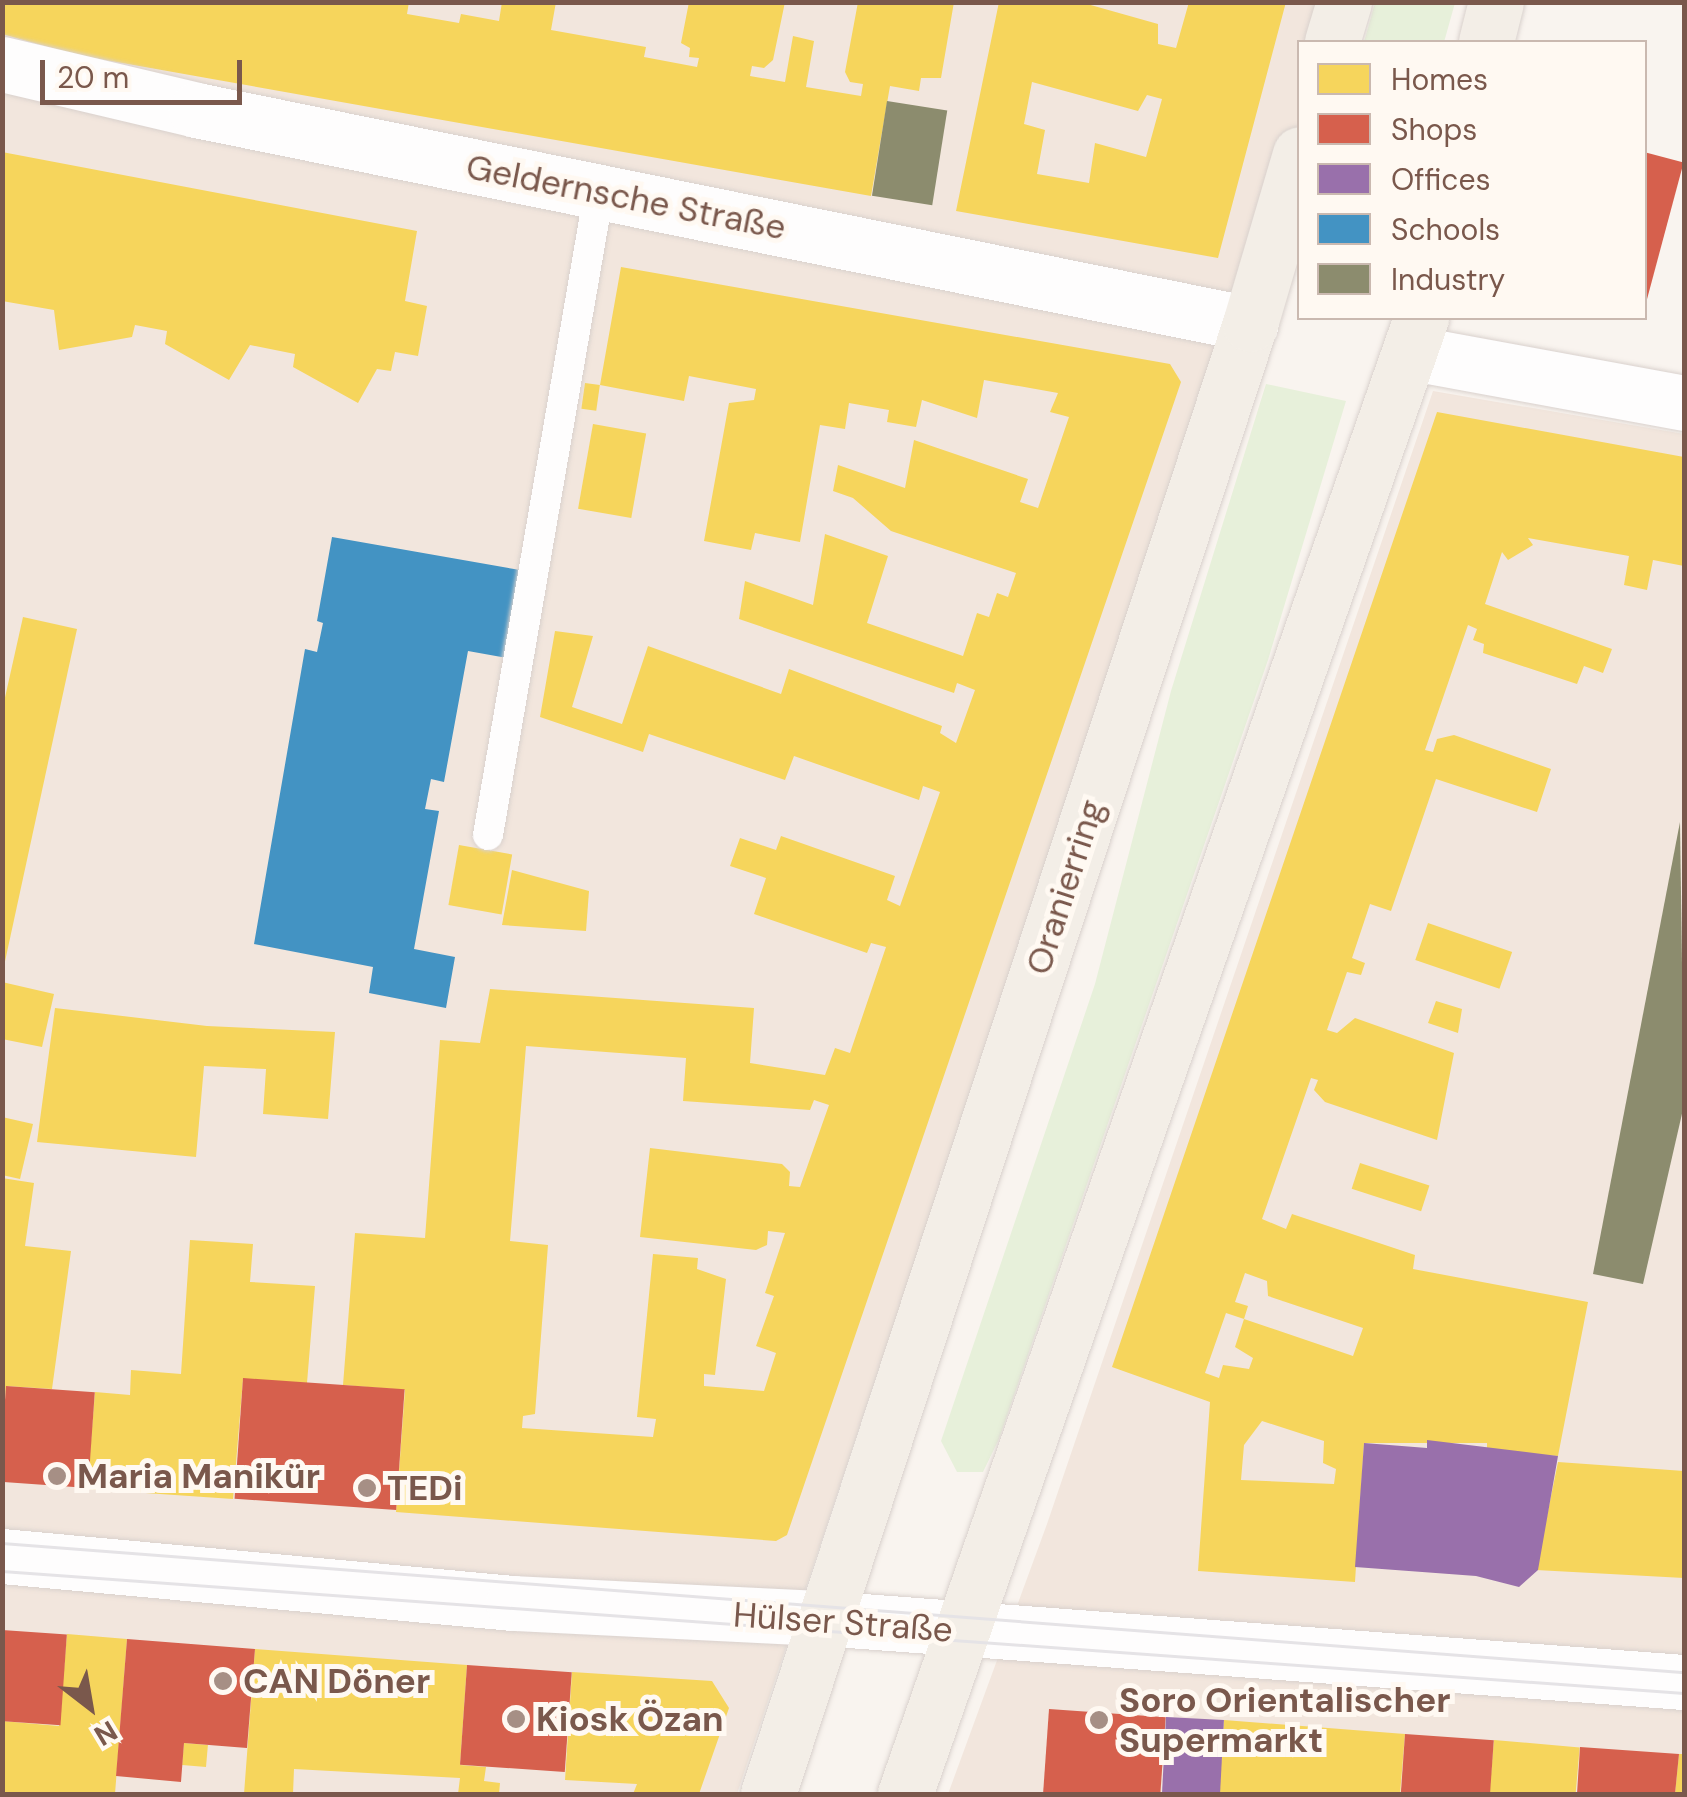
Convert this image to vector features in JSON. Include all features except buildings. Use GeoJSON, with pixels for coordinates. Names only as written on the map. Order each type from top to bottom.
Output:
{"type":"FeatureCollection","features":[{"type":"Feature","properties":{"kind":"main road"},"geometry":{"type":"LineString","coordinates":[[1333,40],[1344,2]]}},
{"type":"Feature","properties":{"kind":"main road"},"geometry":{"type":"LineString","coordinates":[[1486,40],[1496,2]]}},
{"type":"Feature","properties":{"kind":"main road","name":"Oranierring"},"geometry":{"type":"LineString","coordinates":[[768,1794],[822,1618],[1250,324],[1297,164]]}},
{"type":"Feature","properties":{"kind":"main road"},"geometry":{"type":"LineString","coordinates":[[905,1794],[1416,335]]}},
{"type":"Feature","properties":{"kind":"street","name":"Geldernsche Straße"},"geometry":{"type":"LineString","coordinates":[[2,64],[599,192],[1250,324]]}},
{"type":"Feature","properties":{"kind":"street"},"geometry":{"type":"LineString","coordinates":[[1416,335],[1684,403]]}},
{"type":"Feature","properties":{"kind":"street","name":"Hülser Straße"},"geometry":{"type":"LineString","coordinates":[[2,1556],[513,1603],[822,1618],[1684,1682]]}},
{"type":"Feature","properties":{"kind":"lane"},"geometry":{"type":"LineString","coordinates":[[488,835],[599,192]]}},
{"type":"Feature","properties":{"kind":"shaded area"},"geometry":{"type":"Polygon","coordinates":[[[3,3],[1334,3],[1323,40],[1297,40],[1297,129],[1256,274],[951,1153],[737,1794],[3,1794],[3,3]]]}},
{"type":"Feature","properties":{"kind":"shaded area"},"geometry":{"type":"Polygon","coordinates":[[[1433,391],[1684,434],[1684,1794],[948,1794],[1047,1524],[1433,391]]]}},
{"type":"Feature","properties":{"kind":"green space"},"geometry":{"type":"Polygon","coordinates":[[[1375,3],[1455,3],[1445,40],[1365,40],[1375,3]]]}},
{"type":"Feature","properties":{"kind":"green space"},"geometry":{"type":"Polygon","coordinates":[[[1266,384],[1346,401],[1268,660],[999,1439],[983,1472],[957,1472],[941,1441],[1095,984],[1171,691],[1266,384]]]}},
{"type":"Feature","properties":{"kind":"tram line"},"geometry":{"type":"LineString","coordinates":[[2,1543],[1684,1672]]}},
{"type":"Feature","properties":{"kind":"tram line"},"geometry":{"type":"LineString","coordinates":[[2,1571],[1684,1693]]}},
{"type":"Feature","properties":{"kind":"place","name":"Maria Manikür"},"geometry":{"type":"Point","coordinates":[57,1476]}},
{"type":"Feature","properties":{"kind":"place","name":"TEDi"},"geometry":{"type":"Point","coordinates":[367,1488]}},
{"type":"Feature","properties":{"kind":"place","name":"CAN Döner"},"geometry":{"type":"Point","coordinates":[223,1681]}},
{"type":"Feature","properties":{"kind":"place","name":"Kiosk Özan"},"geometry":{"type":"Point","coordinates":[516,1719]}},
{"type":"Feature","properties":{"kind":"place","name":"Soro Orientalischer Supermarkt"},"geometry":{"type":"Point","coordinates":[1099,1720]}}]}
